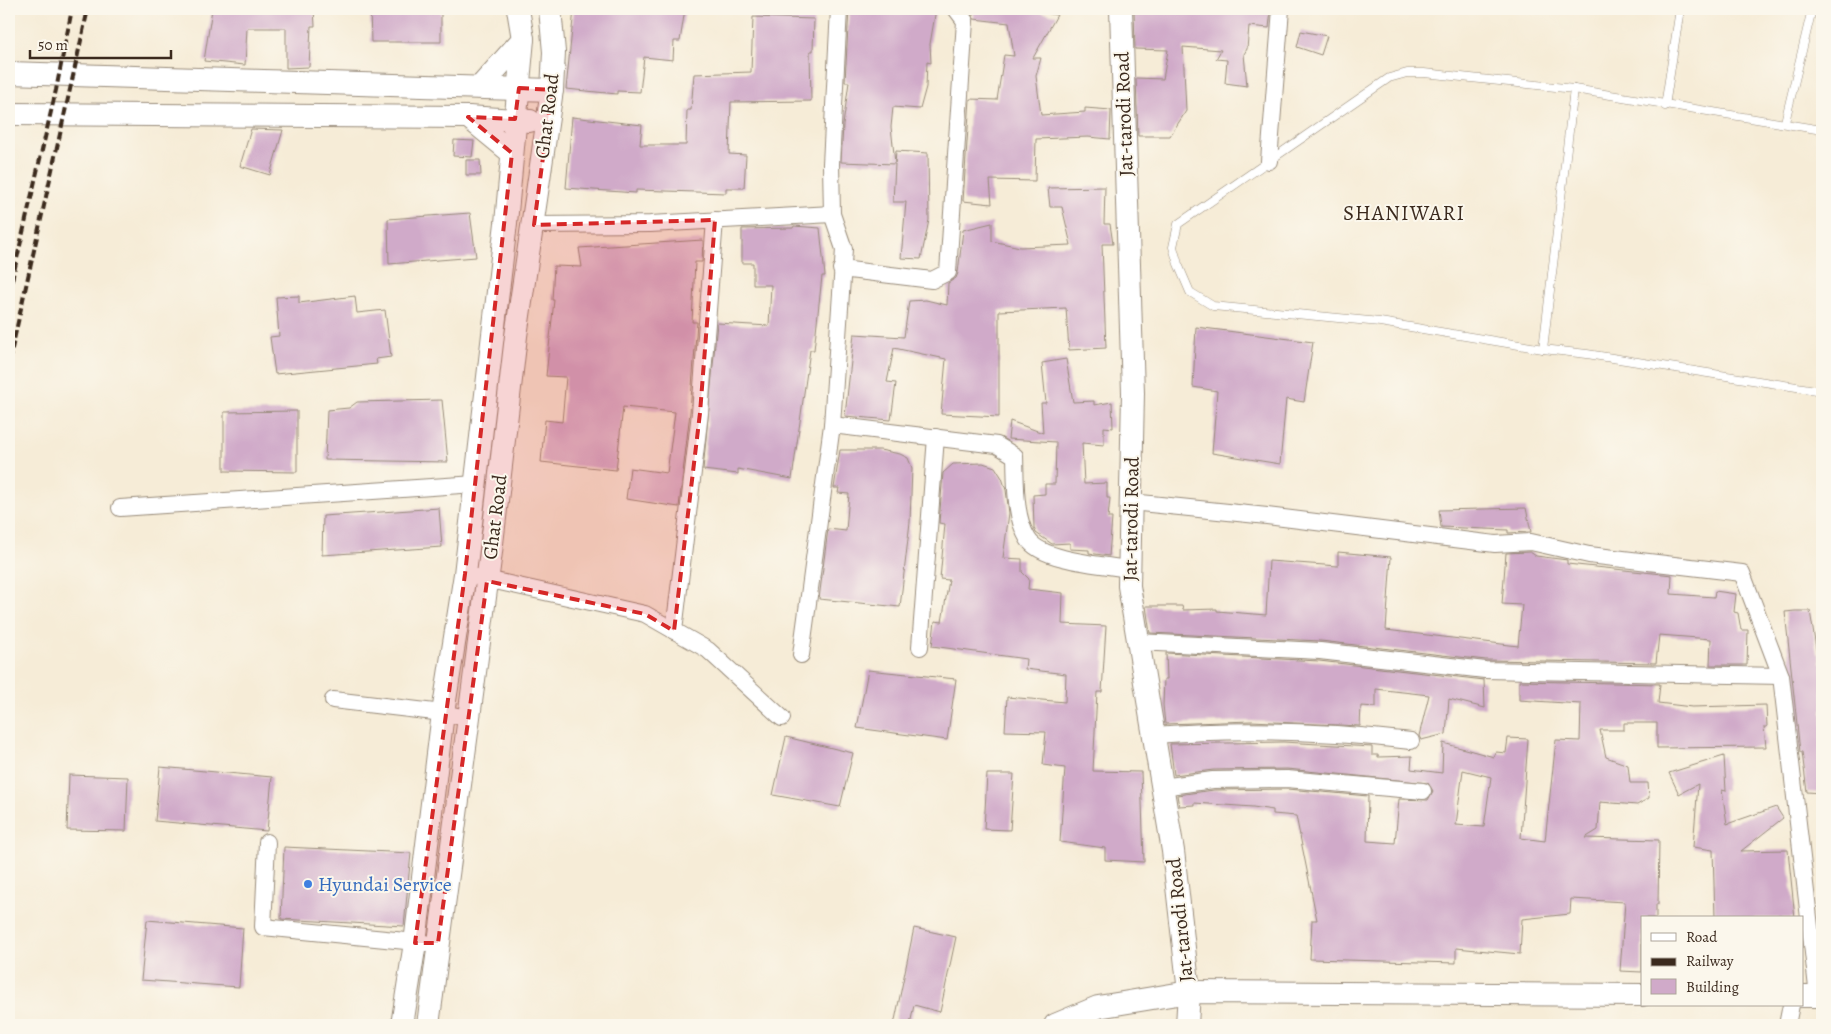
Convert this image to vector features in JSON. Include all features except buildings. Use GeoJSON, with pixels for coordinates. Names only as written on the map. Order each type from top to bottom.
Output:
{"type":"FeatureCollection","features":[{"type":"Feature","properties":{"kind":"main road","name":"Ghat Road"},"geometry":{"type":"LineString","coordinates":[[402,1025],[415,942],[443,713],[465,574],[506,223],[523,40],[518,9]]}},
{"type":"Feature","properties":{"kind":"main road","name":"Ghat Road"},"geometry":{"type":"LineString","coordinates":[[428,1025],[516,336],[534,225],[552,90],[554,52],[550,9]]}},
{"type":"Feature","properties":{"kind":"main road","name":"Jat-tarodi Road"},"geometry":{"type":"LineString","coordinates":[[1121,9],[1133,393],[1129,586],[1173,851],[1189,992],[1187,1025]]}},
{"type":"Feature","properties":{"kind":"main road"},"geometry":{"type":"LineString","coordinates":[[481,86],[523,40]]}},
{"type":"Feature","properties":{"kind":"main road"},"geometry":{"type":"LineString","coordinates":[[9,73],[185,80],[481,86],[552,90]]}},
{"type":"Feature","properties":{"kind":"main road"},"geometry":{"type":"LineString","coordinates":[[9,114],[468,117],[515,119],[546,124]]}},
{"type":"Feature","properties":{"kind":"main road"},"geometry":{"type":"LineString","coordinates":[[468,117],[512,153]]}},
{"type":"Feature","properties":{"kind":"main road"},"geometry":{"type":"LineString","coordinates":[[1054,1025],[1098,1007],[1189,992],[1641,995]]}},
{"type":"Feature","properties":{"kind":"street"},"geometry":{"type":"LineString","coordinates":[[801,656],[832,424],[844,248],[832,214],[831,164],[839,9]]}},
{"type":"Feature","properties":{"kind":"street"},"geometry":{"type":"LineString","coordinates":[[841,270],[932,280],[948,272],[965,21],[956,9]]}},
{"type":"Feature","properties":{"kind":"street"},"geometry":{"type":"LineString","coordinates":[[1269,162],[1281,9]]}},
{"type":"Feature","properties":{"kind":"street"},"geometry":{"type":"LineString","coordinates":[[534,225],[715,220],[832,214]]}},
{"type":"Feature","properties":{"kind":"street"},"geometry":{"type":"LineString","coordinates":[[674,631],[700,413],[715,220]]}},
{"type":"Feature","properties":{"kind":"street"},"geometry":{"type":"LineString","coordinates":[[832,424],[997,445],[1015,456],[1016,504],[1028,540],[1056,558],[1129,569]]}},
{"type":"Feature","properties":{"kind":"street"},"geometry":{"type":"LineString","coordinates":[[920,647],[936,437]]}},
{"type":"Feature","properties":{"kind":"street"},"geometry":{"type":"LineString","coordinates":[[120,508],[476,484]]}},
{"type":"Feature","properties":{"kind":"street"},"geometry":{"type":"LineString","coordinates":[[1131,502],[1267,516],[1495,544],[1531,542],[1589,555],[1742,573],[1781,676],[1814,996]]}},
{"type":"Feature","properties":{"kind":"street"},"geometry":{"type":"LineString","coordinates":[[465,574],[486,581],[645,614],[708,650],[782,718]]}},
{"type":"Feature","properties":{"kind":"street"},"geometry":{"type":"LineString","coordinates":[[1138,642],[1320,651],[1484,670],[1781,676]]}},
{"type":"Feature","properties":{"kind":"street"},"geometry":{"type":"LineString","coordinates":[[333,700],[443,713],[467,718]]}},
{"type":"Feature","properties":{"kind":"street"},"geometry":{"type":"LineString","coordinates":[[1154,735],[1229,732],[1363,735],[1411,741]]}},
{"type":"Feature","properties":{"kind":"street"},"geometry":{"type":"LineString","coordinates":[[1162,787],[1213,780],[1287,779],[1423,791]]}},
{"type":"Feature","properties":{"kind":"street"},"geometry":{"type":"LineString","coordinates":[[267,842],[263,927],[438,944]]}},
{"type":"Feature","properties":{"kind":"street"},"geometry":{"type":"LineString","coordinates":[[1787,1025],[1791,1006]]}},
{"type":"Feature","properties":{"kind":"lane"},"geometry":{"type":"LineString","coordinates":[[1666,106],[1680,9]]}},
{"type":"Feature","properties":{"kind":"lane"},"geometry":{"type":"LineString","coordinates":[[1785,122],[1812,9]]}},
{"type":"Feature","properties":{"kind":"lane"},"geometry":{"type":"LineString","coordinates":[[1822,130],[1785,122],[1666,106],[1574,89],[1424,72],[1407,73],[1389,78],[1178,224],[1173,247],[1190,292],[1214,306],[1380,322],[1543,349],[1587,354],[1822,391]]}},
{"type":"Feature","properties":{"kind":"lane"},"geometry":{"type":"LineString","coordinates":[[1543,349],[1574,89]]}},
{"type":"Feature","properties":{"kind":"highlighted area"},"geometry":{"type":"Polygon","coordinates":[[[519,88],[552,90],[534,225],[715,220],[700,413],[674,631],[645,614],[487,581],[438,943],[415,943],[465,574],[512,153],[468,117],[515,119],[519,88]]]}},
{"type":"Feature","properties":{"kind":"railway"},"geometry":{"type":"LineString","coordinates":[[9,293],[56,90],[72,9]]}},
{"type":"Feature","properties":{"kind":"railway"},"geometry":{"type":"LineString","coordinates":[[9,362],[88,9]]}},
{"type":"Feature","properties":{"kind":"place","name":"Hyundai Service"},"geometry":{"type":"Point","coordinates":[308,884]}},
{"type":"Feature","properties":{"kind":"district","name":"SHANIWARI"},"geometry":{"type":"Point","coordinates":[1404,213]}}]}
